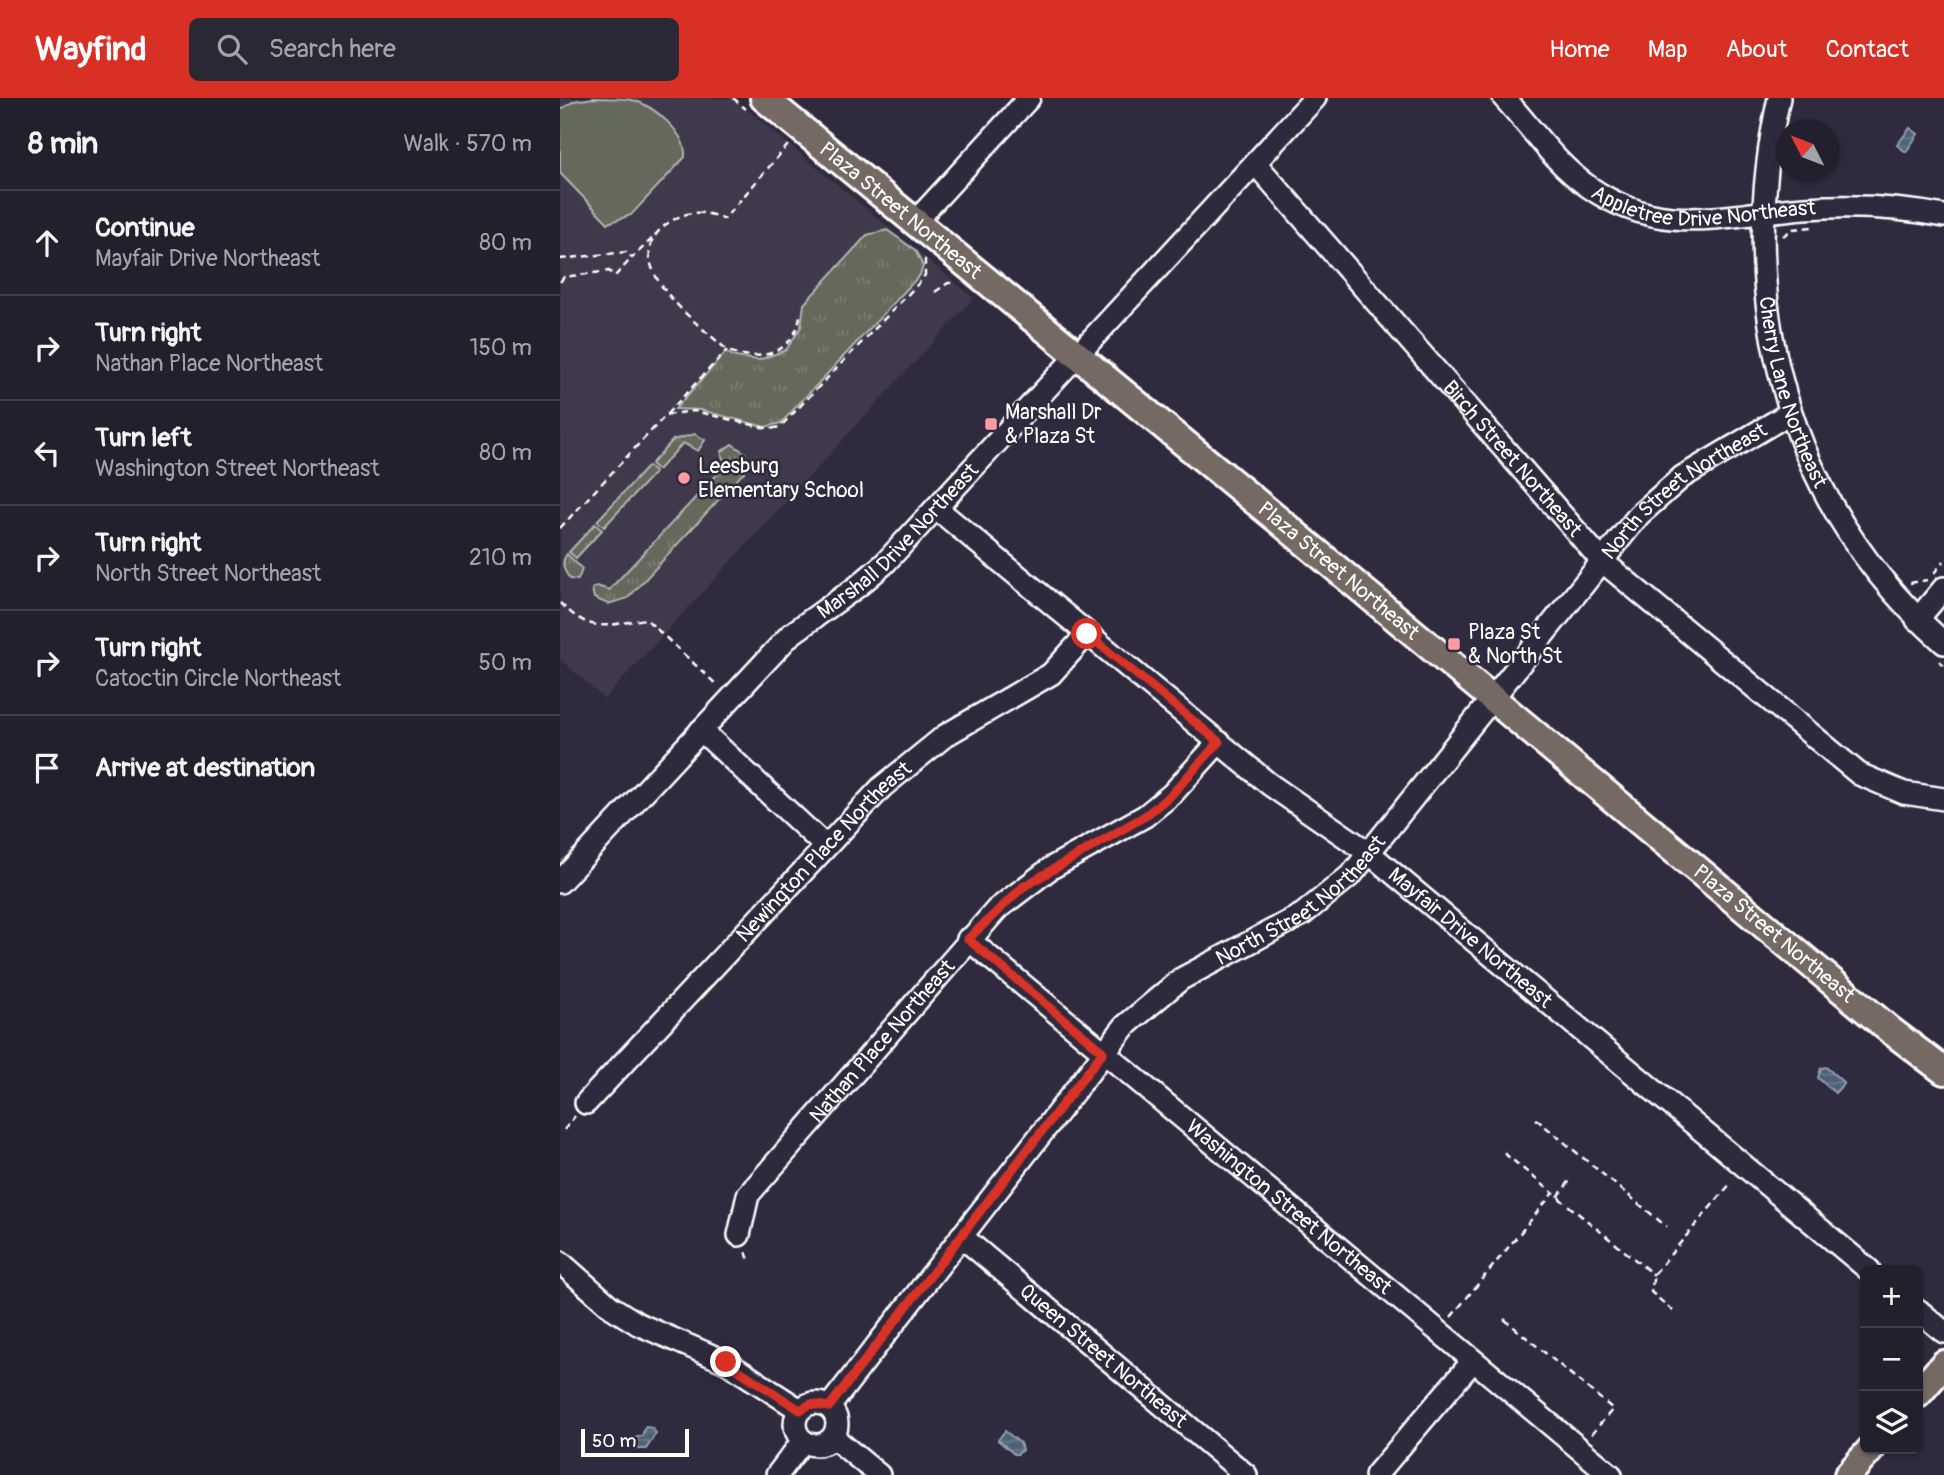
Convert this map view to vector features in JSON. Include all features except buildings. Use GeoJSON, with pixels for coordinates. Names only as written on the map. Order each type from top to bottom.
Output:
{"type":"FeatureCollection","features":[{"type":"Feature","properties":{"kind":"main road","name":"Plaza Street Northeast"},"geometry":{"type":"LineString","coordinates":[[778,103],[1076,355],[1880,1022],[1944,1071]]}},
{"type":"Feature","properties":{"kind":"main road"},"geometry":{"type":"LineString","coordinates":[[1921,1391],[1944,1364]]}},
{"type":"Feature","properties":{"kind":"main road"},"geometry":{"type":"LineString","coordinates":[[1848,1475],[1867,1454]]}},
{"type":"Feature","properties":{"kind":"street"},"geometry":{"type":"LineString","coordinates":[[916,221],[1029,98]]}},
{"type":"Feature","properties":{"kind":"street","name":"Marshall Drive Northeast"},"geometry":{"type":"LineString","coordinates":[[560,882],[790,635],[858,586],[936,508],[1315,98]]}},
{"type":"Feature","properties":{"kind":"street","name":"Appletree Drive Northeast"},"geometry":{"type":"LineString","coordinates":[[1504,98],[1570,173],[1621,206],[1660,219],[1729,219],[1762,212],[1806,208],[1888,208],[1944,216]]}},
{"type":"Feature","properties":{"kind":"street","name":"Cherry Lane Northeast"},"geometry":{"type":"LineString","coordinates":[[1779,98],[1763,187],[1762,212],[1768,311],[1790,413],[1809,463],[1872,568],[1917,620],[1944,643]]}},
{"type":"Feature","properties":{"kind":"street","name":"Birch Street Northeast"},"geometry":{"type":"LineString","coordinates":[[1255,163],[1602,561],[1858,774],[1903,793],[1944,799]]}},
{"type":"Feature","properties":{"kind":"street","name":"North Street Northeast"},"geometry":{"type":"LineString","coordinates":[[829,1407],[1125,1026],[1171,986],[1212,960],[1274,932],[1303,914],[1352,874],[1602,561],[1657,497],[1682,477],[1790,413]]}},
{"type":"Feature","properties":{"kind":"street","name":"Mayfair Drive Northeast"},"geometry":{"type":"LineString","coordinates":[[936,508],[1269,784],[1369,853],[1863,1265]]}},
{"type":"Feature","properties":{"kind":"street"},"geometry":{"type":"LineString","coordinates":[[1917,620],[1944,588]]}},
{"type":"Feature","properties":{"kind":"street","name":"Newington Place Northeast"},"geometry":{"type":"LineString","coordinates":[[586,1103],[825,846],[912,760],[968,721],[1051,674],[1087,634]]}},
{"type":"Feature","properties":{"kind":"street"},"geometry":{"type":"LineString","coordinates":[[701,730],[825,846]]}},
{"type":"Feature","properties":{"kind":"street","name":"Nathan Place Northeast"},"geometry":{"type":"LineString","coordinates":[[738,1235],[748,1195],[968,939],[1023,887],[1145,816],[1172,794],[1219,742]]}},
{"type":"Feature","properties":{"kind":"street","name":"Washington Street Northeast"},"geometry":{"type":"LineString","coordinates":[[968,939],[1472,1362],[1611,1475]]}},
{"type":"Feature","properties":{"kind":"street","name":"Queen Street Northeast"},"geometry":{"type":"LineString","coordinates":[[961,1236],[1246,1475]]}},
{"type":"Feature","properties":{"kind":"street"},"geometry":{"type":"LineString","coordinates":[[560,1262],[611,1307],[638,1324],[726,1362],[800,1410]]}},
{"type":"Feature","properties":{"kind":"street"},"geometry":{"type":"LineString","coordinates":[[1923,1314],[1944,1332]]}},
{"type":"Feature","properties":{"kind":"street"},"geometry":{"type":"LineString","coordinates":[[1376,1475],[1472,1362]]}},
{"type":"Feature","properties":{"kind":"street"},"geometry":{"type":"LineString","coordinates":[[811,1404],[829,1407],[837,1421],[833,1437],[819,1445],[803,1441],[795,1426],[800,1410],[811,1404]]}},
{"type":"Feature","properties":{"kind":"street"},"geometry":{"type":"LineString","coordinates":[[833,1437],[879,1475]]}},
{"type":"Feature","properties":{"kind":"street"},"geometry":{"type":"LineString","coordinates":[[777,1475],[803,1441]]}},
{"type":"Feature","properties":{"kind":"path"},"geometry":{"type":"LineString","coordinates":[[560,282],[565,277],[609,271],[615,276],[667,224],[693,211],[724,219],[788,145]]}},
{"type":"Feature","properties":{"kind":"path"},"geometry":{"type":"LineString","coordinates":[[1781,244],[1783,237],[1793,229],[1822,226]]}},
{"type":"Feature","properties":{"kind":"path"},"geometry":{"type":"LineString","coordinates":[[657,234],[651,263],[661,288],[727,349],[740,356],[768,356],[785,347],[794,336],[800,315]]}},
{"type":"Feature","properties":{"kind":"path"},"geometry":{"type":"LineString","coordinates":[[560,259],[627,253],[632,258]]}},
{"type":"Feature","properties":{"kind":"path"},"geometry":{"type":"LineString","coordinates":[[666,415],[694,411],[770,429],[780,426],[918,284],[925,275],[925,257]]}},
{"type":"Feature","properties":{"kind":"path"},"geometry":{"type":"LineString","coordinates":[[935,292],[948,283],[956,283]]}},
{"type":"Feature","properties":{"kind":"path"},"geometry":{"type":"LineString","coordinates":[[560,528],[727,349]]}},
{"type":"Feature","properties":{"kind":"path"},"geometry":{"type":"LineString","coordinates":[[1906,581],[1913,584],[1927,580],[1944,561]]}},
{"type":"Feature","properties":{"kind":"path"},"geometry":{"type":"LineString","coordinates":[[560,603],[579,620],[591,625],[619,626],[646,619],[721,689]]}},
{"type":"Feature","properties":{"kind":"path"},"geometry":{"type":"LineString","coordinates":[[1536,1119],[1667,1227]]}},
{"type":"Feature","properties":{"kind":"path"},"geometry":{"type":"LineString","coordinates":[[1504,1153],[1654,1275]]}},
{"type":"Feature","properties":{"kind":"path"},"geometry":{"type":"LineString","coordinates":[[1558,1197],[1572,1179]]}},
{"type":"Feature","properties":{"kind":"path"},"geometry":{"type":"LineString","coordinates":[[1673,1311],[1651,1292],[1654,1275],[1731,1183]]}},
{"type":"Feature","properties":{"kind":"path"},"geometry":{"type":"LineString","coordinates":[[1447,1323],[1553,1193]]}},
{"type":"Feature","properties":{"kind":"path"},"geometry":{"type":"LineString","coordinates":[[1504,1319],[1612,1409],[1585,1442]]}},
{"type":"Feature","properties":{"kind":"shaded area","name":"Leesburg Elementary School"},"geometry":{"type":"Polygon","coordinates":[[[560,98],[733,98],[974,298],[604,699],[560,659],[560,98]]]}},
{"type":"Feature","properties":{"kind":"green space"},"geometry":{"type":"Polygon","coordinates":[[[617,98],[640,103],[667,121],[681,139],[684,148],[685,157],[631,215],[608,223],[560,173],[560,110],[574,101],[617,98]]]}},
{"type":"Feature","properties":{"kind":"green space"},"geometry":{"type":"Polygon","coordinates":[[[887,230],[915,250],[923,266],[920,275],[781,423],[765,427],[701,410],[675,409],[726,352],[735,357],[759,360],[786,350],[801,327],[804,304],[867,235],[887,230]]]}},
{"type":"Feature","properties":{"kind":"green space"},"geometry":{"type":"Polygon","coordinates":[[[695,434],[705,440],[698,451],[683,443],[658,470],[651,464],[673,440],[695,434]]]}},
{"type":"Feature","properties":{"kind":"green space"},"geometry":{"type":"Polygon","coordinates":[[[732,444],[745,453],[746,470],[628,598],[608,604],[594,598],[592,589],[597,586],[609,590],[725,466],[721,452],[732,444]]]}},
{"type":"Feature","properties":{"kind":"green space"},"geometry":{"type":"Polygon","coordinates":[[[648,466],[655,472],[604,527],[597,521],[648,466]]]}},
{"type":"Feature","properties":{"kind":"green space"},"geometry":{"type":"Polygon","coordinates":[[[595,524],[602,530],[576,558],[569,552],[595,524]]]}},
{"type":"Feature","properties":{"kind":"green space"},"geometry":{"type":"Polygon","coordinates":[[[567,554],[582,569],[578,580],[570,579],[565,570],[563,564],[567,554]]]}},
{"type":"Feature","properties":{"kind":"water"},"geometry":{"type":"Polygon","coordinates":[[[1910,128],[1918,134],[1906,152],[1897,145],[1910,128]]]}},
{"type":"Feature","properties":{"kind":"water"},"geometry":{"type":"Polygon","coordinates":[[[1826,1067],[1844,1083],[1835,1093],[1818,1078],[1821,1068],[1826,1067]]]}},
{"type":"Feature","properties":{"kind":"water"},"geometry":{"type":"Polygon","coordinates":[[[645,1427],[652,1428],[656,1433],[646,1449],[635,1449],[634,1438],[642,1436],[645,1427]]]}},
{"type":"Feature","properties":{"kind":"water"},"geometry":{"type":"Polygon","coordinates":[[[1005,1431],[1020,1443],[1022,1450],[1018,1454],[1014,1454],[998,1440],[1005,1431]]]}},
{"type":"Feature","properties":{"kind":"place","name":"Marshall Dr & Plaza St"},"geometry":{"type":"Point","coordinates":[991,424]}},
{"type":"Feature","properties":{"kind":"place","name":"Leesburg Elementary School"},"geometry":{"type":"Point","coordinates":[684,478]}},
{"type":"Feature","properties":{"kind":"place","name":"Plaza St & North St"},"geometry":{"type":"Point","coordinates":[1454,644]}},
{"type":"Feature","properties":{"kind":"route"},"geometry":{"type":"LineString","coordinates":[[726,1362],[777,1392],[800,1410],[817,1403],[829,1407],[1103,1052],[968,939],[1023,887],[1051,868],[1118,834],[1145,816],[1172,794],[1219,742],[1087,634]]}}]}
